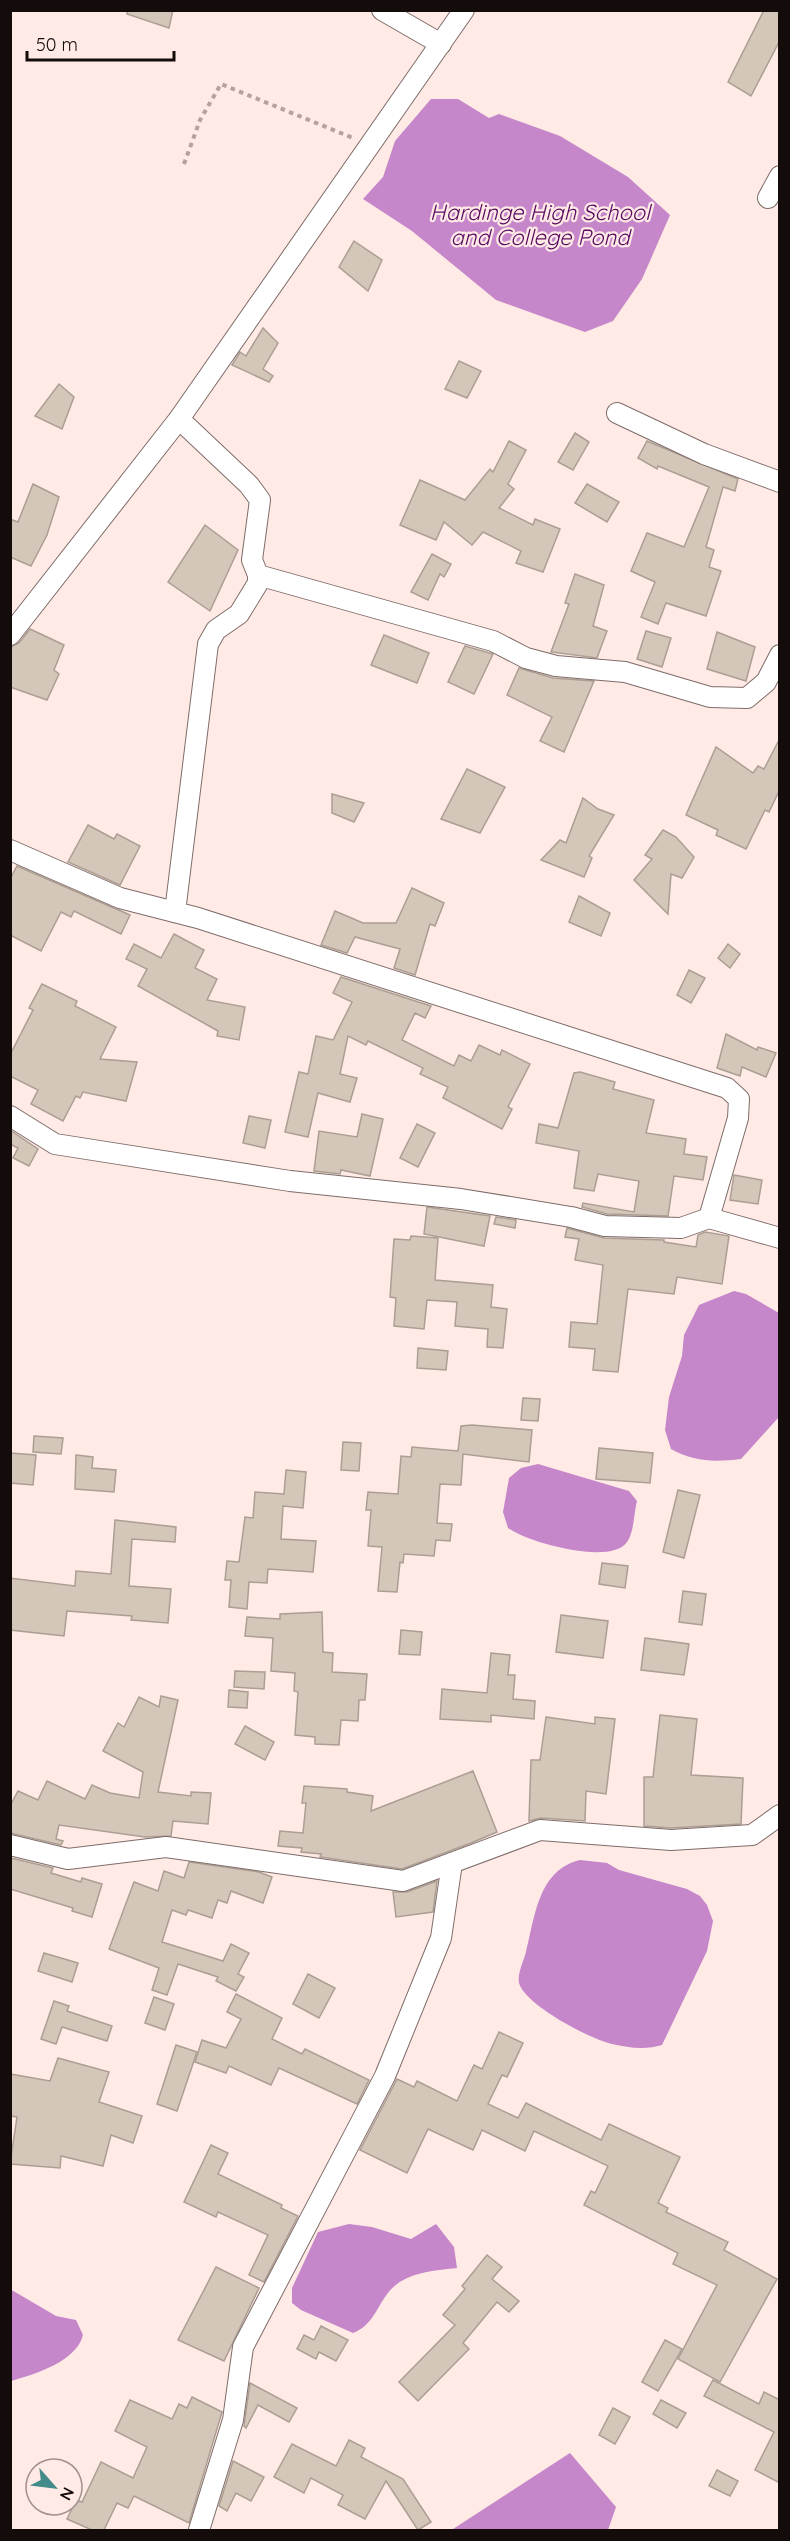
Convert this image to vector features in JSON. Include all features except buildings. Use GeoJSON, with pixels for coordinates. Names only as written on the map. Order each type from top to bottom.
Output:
{"type":"FeatureCollection","features":[{"type":"Feature","properties":{"kind":"street"},"geometry":{"type":"LineString","coordinates":[[382,10],[441,44]]}},
{"type":"Feature","properties":{"kind":"street"},"geometry":{"type":"LineString","coordinates":[[10,635],[179,419],[464,10]]}},
{"type":"Feature","properties":{"kind":"street"},"geometry":{"type":"LineString","coordinates":[[768,198],[780,177]]}},
{"type":"Feature","properties":{"kind":"street"},"geometry":{"type":"LineString","coordinates":[[617,413],[704,454],[780,482]]}},
{"type":"Feature","properties":{"kind":"street"},"geometry":{"type":"LineString","coordinates":[[175,912],[208,644],[216,630],[239,614],[258,583],[258,575],[252,560],[260,500],[249,485],[179,419]]}},
{"type":"Feature","properties":{"kind":"street"},"geometry":{"type":"LineString","coordinates":[[258,575],[493,641],[526,658],[556,666],[625,672],[710,697],[747,698],[773,685],[780,655]]}},
{"type":"Feature","properties":{"kind":"street"},"geometry":{"type":"LineString","coordinates":[[10,850],[120,898],[175,912],[414,986],[727,1088],[739,1099],[738,1118],[709,1218]]}},
{"type":"Feature","properties":{"kind":"street"},"geometry":{"type":"LineString","coordinates":[[10,1116],[55,1144],[290,1181],[461,1198],[571,1217],[605,1226],[681,1228],[709,1218],[780,1238]]}},
{"type":"Feature","properties":{"kind":"street"},"geometry":{"type":"LineString","coordinates":[[10,1845],[68,1859],[166,1847],[403,1881],[540,1830],[671,1840],[752,1835],[780,1815]]}},
{"type":"Feature","properties":{"kind":"street"},"geometry":{"type":"LineString","coordinates":[[199,2530],[233,2420],[243,2347],[385,2076],[441,1938],[452,1863]]}},
{"type":"Feature","properties":{"kind":"path"},"geometry":{"type":"LineString","coordinates":[[183,164],[200,120],[221,84],[371,146]]}},
{"type":"Feature","properties":{"kind":"water","name":"Hardinge High School and College Pond"},"geometry":{"type":"Polygon","coordinates":[[[431,99],[458,99],[489,118],[499,114],[560,136],[628,177],[670,215],[642,279],[613,321],[585,332],[496,300],[412,231],[363,199],[383,177],[395,141],[431,99]]]}},
{"type":"Feature","properties":{"kind":"water"},"geometry":{"type":"Polygon","coordinates":[[[734,1291],[746,1294],[779,1313],[779,1417],[741,1459],[713,1461],[696,1459],[671,1449],[665,1430],[669,1397],[682,1356],[684,1335],[699,1305],[734,1291]]]}},
{"type":"Feature","properties":{"kind":"water"},"geometry":{"type":"Polygon","coordinates":[[[538,1464],[629,1491],[637,1501],[627,1542],[618,1549],[587,1552],[550,1545],[518,1534],[508,1528],[503,1512],[509,1478],[521,1468],[538,1464]]]}},
{"type":"Feature","properties":{"kind":"water"},"geometry":{"type":"Polygon","coordinates":[[[580,1860],[607,1863],[619,1870],[687,1889],[700,1896],[707,1905],[713,1921],[707,1951],[662,2045],[644,2048],[602,2041],[545,2011],[524,1992],[519,1983],[536,1910],[547,1884],[566,1865],[580,1860]]]}},
{"type":"Feature","properties":{"kind":"water"},"geometry":{"type":"Polygon","coordinates":[[[349,2224],[372,2227],[411,2239],[436,2224],[454,2247],[457,2268],[426,2272],[403,2280],[385,2296],[367,2324],[353,2333],[301,2310],[292,2303],[292,2288],[318,2232],[349,2224]]]}},
{"type":"Feature","properties":{"kind":"water"},"geometry":{"type":"Polygon","coordinates":[[[10,2289],[56,2316],[76,2320],[83,2335],[72,2353],[63,2360],[53,2366],[11,2381],[10,2289]]]}},
{"type":"Feature","properties":{"kind":"water"},"geometry":{"type":"Polygon","coordinates":[[[570,2453],[616,2507],[608,2530],[453,2529],[570,2453]]]}}]}
